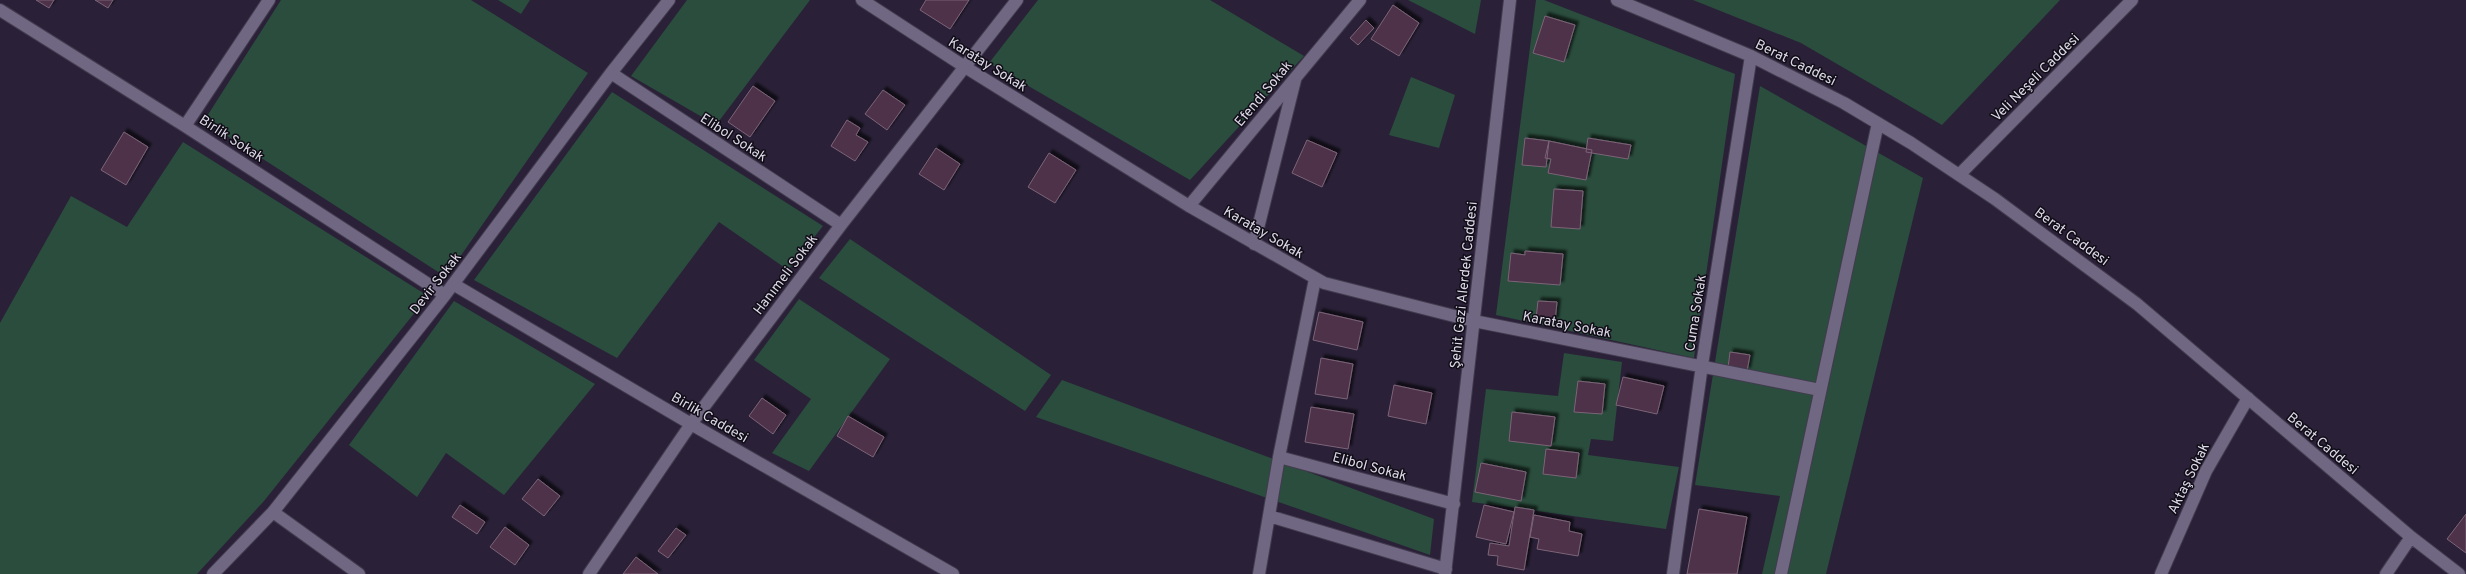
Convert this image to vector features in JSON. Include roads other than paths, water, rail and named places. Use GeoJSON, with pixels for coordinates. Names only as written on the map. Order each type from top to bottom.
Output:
{"type":"FeatureCollection","features":[{"type":"Feature","properties":{"kind":"street"},"geometry":{"type":"LineString","coordinates":[[185,126],[269,0]]}},
{"type":"Feature","properties":{"kind":"street","name":"Devir Sokak"},"geometry":{"type":"LineString","coordinates":[[213,574],[273,512],[445,295],[611,73],[669,0]]}},
{"type":"Feature","properties":{"kind":"street","name":"Karatay Sokak"},"geometry":{"type":"LineString","coordinates":[[862,0],[964,67],[1189,206],[1315,280],[1350,291],[1474,321],[1702,365],[1820,390]]}},
{"type":"Feature","properties":{"kind":"street","name":"Hanımeli Sokak"},"geometry":{"type":"LineString","coordinates":[[589,574],[691,424],[841,225],[1017,0]]}},
{"type":"Feature","properties":{"kind":"street","name":"Efendi Sokak"},"geometry":{"type":"LineString","coordinates":[[1189,206],[1360,0]]}},
{"type":"Feature","properties":{"kind":"street","name":"Şehit Gazi Alerdek Caddesi"},"geometry":{"type":"LineString","coordinates":[[1446,572],[1510,0]]}},
{"type":"Feature","properties":{"kind":"street","name":"Berat Caddesi"},"geometry":{"type":"LineString","coordinates":[[1617,0],[1751,56],[1844,103],[1959,175],[2058,244],[2137,304],[2411,537],[2459,574]]}},
{"type":"Feature","properties":{"kind":"street","name":"Veli Neşeli Caddesi"},"geometry":{"type":"LineString","coordinates":[[1959,175],[2132,0]]}},
{"type":"Feature","properties":{"kind":"street","name":"Birlik Sokak"},"geometry":{"type":"LineString","coordinates":[[0,10],[185,126],[445,295]]}},
{"type":"Feature","properties":{"kind":"street","name":"Cuma Sokak"},"geometry":{"type":"LineString","coordinates":[[1673,574],[1702,365],[1751,56]]}},
{"type":"Feature","properties":{"kind":"street","name":"Elibol Sokak"},"geometry":{"type":"LineString","coordinates":[[611,73],[841,225]]}},
{"type":"Feature","properties":{"kind":"street"},"geometry":{"type":"LineString","coordinates":[[1254,244],[1296,77]]}},
{"type":"Feature","properties":{"kind":"street"},"geometry":{"type":"LineString","coordinates":[[1781,574],[1878,123]]}},
{"type":"Feature","properties":{"kind":"street"},"geometry":{"type":"LineString","coordinates":[[1259,574],[1279,457],[1315,280]]}},
{"type":"Feature","properties":{"kind":"street","name":"Birlik Caddesi"},"geometry":{"type":"LineString","coordinates":[[453,284],[691,424],[953,574]]}},
{"type":"Feature","properties":{"kind":"street","name":"Aktaş Sokak"},"geometry":{"type":"LineString","coordinates":[[2160,574],[2206,471],[2248,398]]}},
{"type":"Feature","properties":{"kind":"street","name":"Elibol Sokak"},"geometry":{"type":"LineString","coordinates":[[1279,457],[1454,504]]}},
{"type":"Feature","properties":{"kind":"street"},"geometry":{"type":"LineString","coordinates":[[273,512],[359,574]]}},
{"type":"Feature","properties":{"kind":"street"},"geometry":{"type":"LineString","coordinates":[[1269,516],[1446,572]]}},
{"type":"Feature","properties":{"kind":"street"},"geometry":{"type":"LineString","coordinates":[[2386,574],[2411,537]]}}]}
